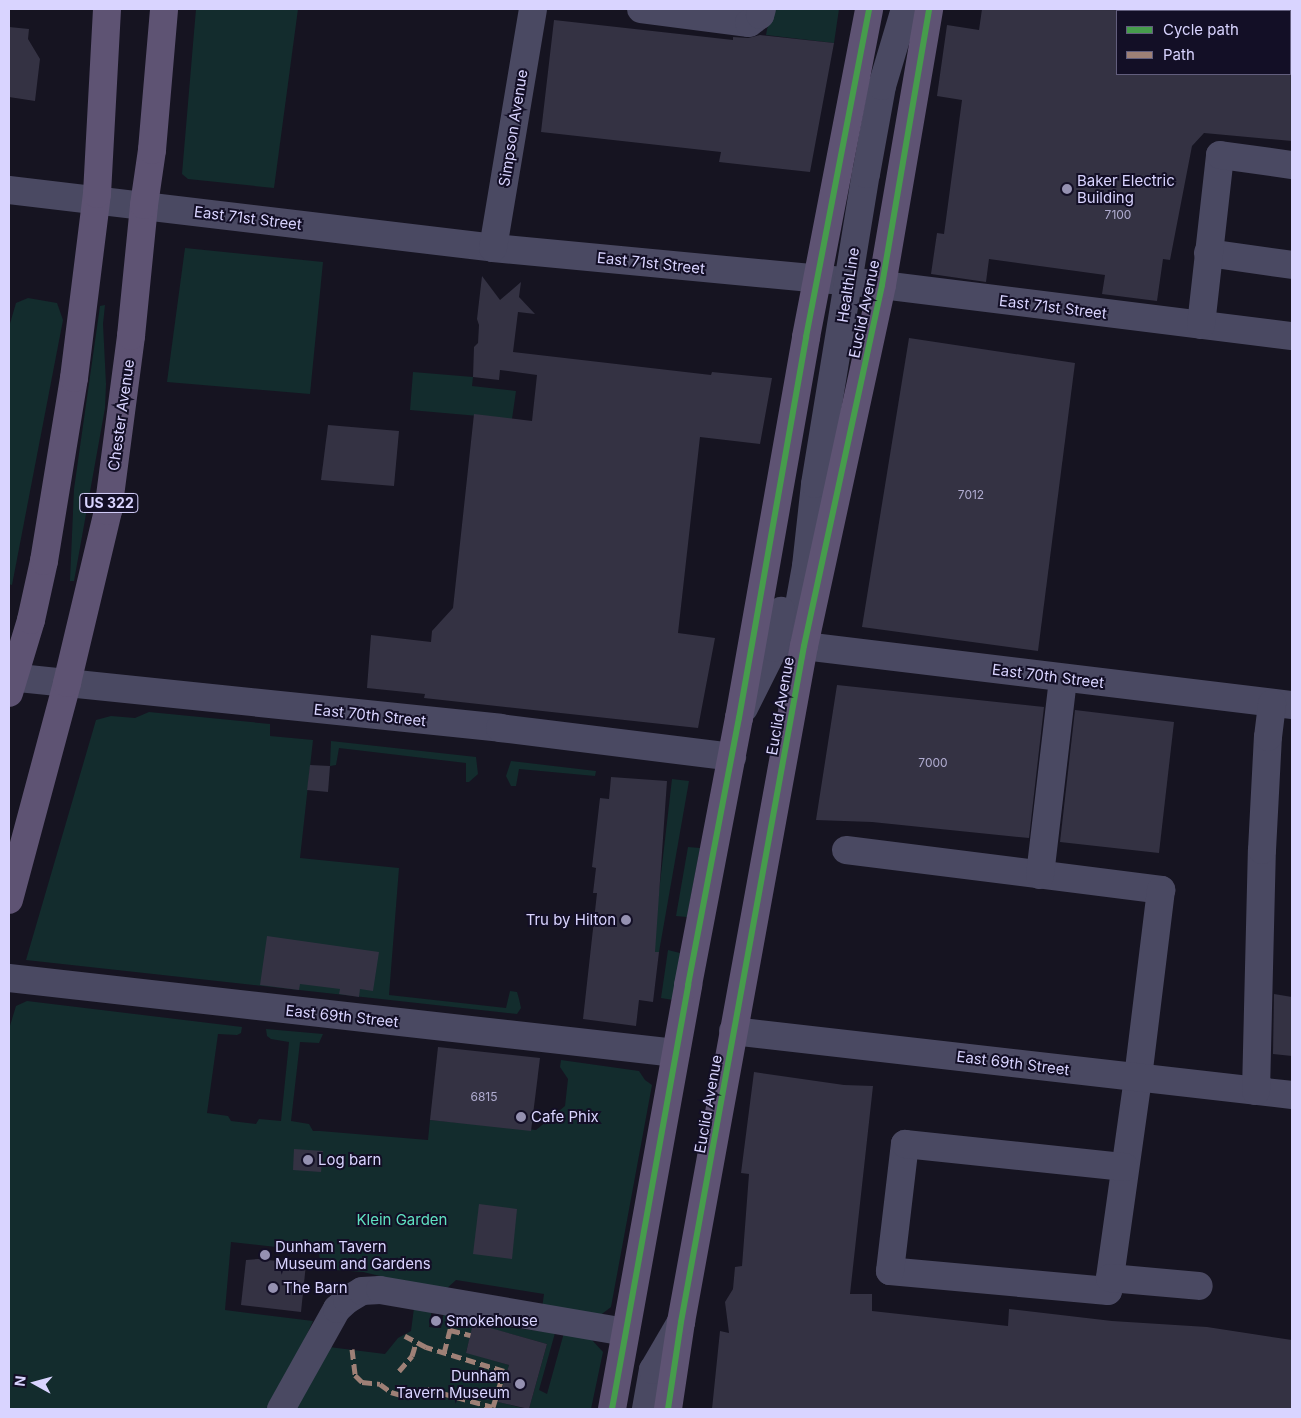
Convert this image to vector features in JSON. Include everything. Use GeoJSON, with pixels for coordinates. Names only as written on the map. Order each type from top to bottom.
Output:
{"type":"FeatureCollection","features":[{"type":"Feature","properties":{"kind":"main road"},"geometry":{"type":"LineString","coordinates":[[10,683],[33,611],[54,502],[74,378],[96,200],[107,9]]}},
{"type":"Feature","properties":{"kind":"main road","name":"Chester Avenue"},"geometry":{"type":"LineString","coordinates":[[9,900],[67,683],[108,511],[132,336],[144,205],[152,150],[164,9]]}},
{"type":"Feature","properties":{"kind":"main road"},"geometry":{"type":"LineString","coordinates":[[615,1403],[625,1332],[732,757],[816,279],[869,9]]}},
{"type":"Feature","properties":{"kind":"main road","name":"Euclid Avenue"},"geometry":{"type":"LineString","coordinates":[[668,1409],[681,1322],[794,698],[882,285],[929,9]]}},
{"type":"Feature","properties":{"kind":"street","name":"Simpson Avenue"},"geometry":{"type":"LineString","coordinates":[[493,248],[533,9]]}},
{"type":"Feature","properties":{"kind":"street"},"geometry":{"type":"LineString","coordinates":[[641,9],[749,23],[760,15],[762,9]]}},
{"type":"Feature","properties":{"kind":"street","name":"HealthLine"},"geometry":{"type":"LineString","coordinates":[[882,86],[885,9]]}},
{"type":"Feature","properties":{"kind":"street","name":"HealthLine"},"geometry":{"type":"LineString","coordinates":[[794,698],[791,647],[806,566],[815,484],[882,86],[905,9]]}},
{"type":"Feature","properties":{"kind":"street"},"geometry":{"type":"LineString","coordinates":[[1201,325],[1220,155],[1292,164]]}},
{"type":"Feature","properties":{"kind":"street","name":"East 71st Street"},"geometry":{"type":"LineString","coordinates":[[9,190],[493,248],[882,285],[1292,336]]}},
{"type":"Feature","properties":{"kind":"street"},"geometry":{"type":"LineString","coordinates":[[1208,253],[1292,265]]}},
{"type":"Feature","properties":{"kind":"street","name":"HealthLine"},"geometry":{"type":"LineString","coordinates":[[739,718],[774,648],[786,590],[815,484]]}},
{"type":"Feature","properties":{"kind":"street","name":"East 70th Street"},"geometry":{"type":"LineString","coordinates":[[804,646],[1282,704]]}},
{"type":"Feature","properties":{"kind":"street"},"geometry":{"type":"LineString","coordinates":[[1040,875],[1063,678]]}},
{"type":"Feature","properties":{"kind":"street","name":"East 70th Street"},"geometry":{"type":"LineString","coordinates":[[10,683],[67,683],[500,728],[732,757]]}},
{"type":"Feature","properties":{"kind":"street"},"geometry":{"type":"LineString","coordinates":[[1256,1091],[1262,850],[1268,737],[1282,704]]}},
{"type":"Feature","properties":{"kind":"street"},"geometry":{"type":"LineString","coordinates":[[846,850],[1161,890],[1138,1078],[1108,1291],[890,1271],[905,1144],[1125,1167]]}},
{"type":"Feature","properties":{"kind":"street","name":"East 69th Street"},"geometry":{"type":"LineString","coordinates":[[9,978],[676,1053]]}},
{"type":"Feature","properties":{"kind":"street","name":"East 69th Street"},"geometry":{"type":"LineString","coordinates":[[733,1031],[1292,1096]]}},
{"type":"Feature","properties":{"kind":"street"},"geometry":{"type":"LineString","coordinates":[[1110,1278],[1199,1286]]}},
{"type":"Feature","properties":{"kind":"street"},"geometry":{"type":"LineString","coordinates":[[281,1409],[337,1309],[362,1291],[380,1290],[625,1332]]}},
{"type":"Feature","properties":{"kind":"street"},"geometry":{"type":"LineString","coordinates":[[646,1409],[653,1370],[681,1322]]}},
{"type":"Feature","properties":{"kind":"green space"},"geometry":{"type":"Polygon","coordinates":[[[196,9],[298,9],[274,188],[188,179],[182,174],[196,9]]]}},
{"type":"Feature","properties":{"kind":"green space"},"geometry":{"type":"Polygon","coordinates":[[[771,9],[839,9],[834,43],[766,35],[771,9]]]}},
{"type":"Feature","properties":{"kind":"green space"},"geometry":{"type":"Polygon","coordinates":[[[185,248],[323,262],[310,394],[167,382],[185,248]]]}},
{"type":"Feature","properties":{"kind":"green space"},"geometry":{"type":"Polygon","coordinates":[[[28,298],[57,303],[63,320],[12,585],[9,584],[9,327],[16,303],[28,298]]]}},
{"type":"Feature","properties":{"kind":"green space"},"geometry":{"type":"Polygon","coordinates":[[[105,305],[103,324],[106,384],[105,408],[74,581],[70,581],[74,489],[100,306],[105,305]]]}},
{"type":"Feature","properties":{"kind":"green space"},"geometry":{"type":"Polygon","coordinates":[[[413,372],[473,377],[472,386],[516,391],[512,419],[410,410],[413,372]]]}},
{"type":"Feature","properties":{"kind":"green space"},"geometry":{"type":"Polygon","coordinates":[[[149,712],[270,724],[270,736],[313,740],[300,858],[399,868],[389,995],[506,1008],[510,991],[517,992],[521,1008],[517,1014],[26,960],[96,720],[111,716],[135,718],[149,712]]]}},
{"type":"Feature","properties":{"kind":"green space"},"geometry":{"type":"Polygon","coordinates":[[[331,741],[476,757],[478,774],[469,782],[466,782],[466,763],[339,748],[336,765],[330,766],[331,741]]]}},
{"type":"Feature","properties":{"kind":"green space"},"geometry":{"type":"Polygon","coordinates":[[[511,761],[596,771],[595,776],[519,769],[516,786],[511,786],[506,776],[511,761]]]}},
{"type":"Feature","properties":{"kind":"green space"},"geometry":{"type":"Polygon","coordinates":[[[672,779],[689,781],[659,952],[655,952],[655,926],[672,779]]]}},
{"type":"Feature","properties":{"kind":"green space"},"geometry":{"type":"Polygon","coordinates":[[[688,847],[700,848],[687,917],[676,916],[688,847]]]}},
{"type":"Feature","properties":{"kind":"green space"},"geometry":{"type":"Polygon","coordinates":[[[668,950],[680,953],[673,1000],[661,998],[668,950]]]}},
{"type":"Feature","properties":{"kind":"green space","name":"Klein Garden"},"geometry":{"type":"Polygon","coordinates":[[[27,1001],[242,1027],[241,1033],[237,1035],[218,1034],[207,1113],[228,1116],[231,1121],[256,1124],[259,1119],[281,1121],[289,1042],[271,1039],[267,1036],[266,1029],[323,1034],[319,1043],[300,1042],[291,1121],[309,1124],[313,1131],[428,1140],[430,1120],[536,1130],[565,1106],[568,1079],[560,1067],[561,1060],[639,1071],[645,1080],[652,1085],[611,1307],[594,1320],[542,1308],[544,1294],[456,1280],[444,1291],[363,1272],[322,1269],[318,1249],[294,1249],[231,1242],[225,1310],[313,1321],[298,1354],[329,1347],[385,1354],[398,1338],[411,1331],[414,1308],[432,1309],[429,1327],[441,1328],[444,1311],[506,1327],[555,1333],[539,1390],[547,1394],[565,1329],[592,1340],[603,1352],[591,1409],[529,1409],[547,1344],[474,1324],[466,1352],[509,1365],[499,1402],[526,1409],[9,1409],[9,1029],[16,1006],[27,1001]]]}},
{"type":"Feature","properties":{"kind":"building","name":"Baker Electric Building"},"geometry":{"type":"Polygon","coordinates":[[[982,9],[1117,9],[1116,75],[1292,74],[1292,141],[1204,133],[1192,146],[1170,260],[1163,259],[1157,301],[1102,294],[1105,275],[989,259],[986,282],[931,274],[937,233],[944,234],[962,100],[937,96],[947,25],[979,30],[982,9]]]}},
{"type":"Feature","properties":{"kind":"building"},"geometry":{"type":"Polygon","coordinates":[[[554,20],[733,40],[733,37],[748,38],[760,35],[834,43],[810,172],[719,162],[721,152],[541,132],[554,20]]]}},
{"type":"Feature","properties":{"kind":"building"},"geometry":{"type":"Polygon","coordinates":[[[9,27],[29,29],[28,39],[40,59],[35,101],[9,97],[9,27]]]}},
{"type":"Feature","properties":{"kind":"building"},"geometry":{"type":"Polygon","coordinates":[[[482,276],[500,300],[521,282],[519,297],[535,314],[518,312],[513,352],[711,375],[712,372],[772,378],[760,444],[700,437],[678,633],[715,638],[698,728],[424,698],[425,694],[367,688],[371,635],[431,642],[432,631],[453,608],[474,414],[532,421],[537,375],[500,370],[499,380],[473,377],[474,347],[478,343],[479,325],[477,319],[482,276]]]}},
{"type":"Feature","properties":{"kind":"building"},"geometry":{"type":"Polygon","coordinates":[[[909,338],[1075,363],[1038,651],[862,627],[909,338]]]}},
{"type":"Feature","properties":{"kind":"building"},"geometry":{"type":"Polygon","coordinates":[[[328,425],[399,431],[394,486],[321,480],[328,425]]]}},
{"type":"Feature","properties":{"kind":"building"},"geometry":{"type":"Polygon","coordinates":[[[837,685],[1044,707],[1029,838],[872,822],[816,820],[837,685]]]}},
{"type":"Feature","properties":{"kind":"building"},"geometry":{"type":"Polygon","coordinates":[[[1075,710],[1174,722],[1159,853],[1060,842],[1075,710]]]}},
{"type":"Feature","properties":{"kind":"building"},"geometry":{"type":"Polygon","coordinates":[[[310,765],[330,766],[328,792],[307,790],[310,765]]]}},
{"type":"Feature","properties":{"kind":"building","name":"Tru by Hilton"},"geometry":{"type":"Polygon","coordinates":[[[611,777],[667,781],[655,952],[659,952],[653,1002],[639,1000],[636,1026],[583,1019],[597,893],[593,893],[596,868],[592,867],[600,798],[609,799],[611,777]]]}},
{"type":"Feature","properties":{"kind":"building"},"geometry":{"type":"Polygon","coordinates":[[[267,936],[379,952],[373,991],[360,989],[359,997],[339,994],[340,989],[300,984],[299,990],[260,985],[267,936]]]}},
{"type":"Feature","properties":{"kind":"building"},"geometry":{"type":"Polygon","coordinates":[[[1274,994],[1292,997],[1292,1056],[1273,1054],[1274,994]]]}},
{"type":"Feature","properties":{"kind":"building"},"geometry":{"type":"Polygon","coordinates":[[[438,1047],[540,1058],[531,1131],[430,1120],[438,1047]]]}},
{"type":"Feature","properties":{"kind":"building"},"geometry":{"type":"Polygon","coordinates":[[[754,1072],[844,1085],[873,1086],[850,1294],[872,1294],[872,1311],[1008,1326],[1009,1309],[1112,1321],[1207,1327],[1292,1340],[1292,1409],[712,1409],[720,1331],[729,1333],[725,1302],[733,1289],[735,1267],[742,1266],[749,1174],[741,1173],[754,1072]]]}},
{"type":"Feature","properties":{"kind":"building","name":"Log barn"},"geometry":{"type":"Polygon","coordinates":[[[294,1149],[323,1151],[321,1172],[293,1170],[294,1149]]]}},
{"type":"Feature","properties":{"kind":"building"},"geometry":{"type":"Polygon","coordinates":[[[479,1204],[517,1209],[512,1259],[473,1254],[479,1204]]]}},
{"type":"Feature","properties":{"kind":"building","name":"The Barn"},"geometry":{"type":"Polygon","coordinates":[[[258,1259],[306,1264],[301,1312],[241,1305],[246,1260],[258,1259]]]}},
{"type":"Feature","properties":{"kind":"building","name":"Dunham Tavern Museum"},"geometry":{"type":"Polygon","coordinates":[[[473,1323],[547,1344],[529,1409],[498,1402],[509,1365],[466,1353],[473,1323]]]}},
{"type":"Feature","properties":{"kind":"marked path"},"geometry":{"type":"LineString","coordinates":[[444,1353],[454,1314]]}},
{"type":"Feature","properties":{"kind":"marked path"},"geometry":{"type":"LineString","coordinates":[[450,1330],[470,1335]]}},
{"type":"Feature","properties":{"kind":"marked path"},"geometry":{"type":"LineString","coordinates":[[352,1349],[355,1375],[362,1382],[380,1384],[391,1392],[401,1395],[408,1396],[427,1389],[493,1407],[504,1371],[426,1347],[405,1336]]}},
{"type":"Feature","properties":{"kind":"marked path"},"geometry":{"type":"LineString","coordinates":[[399,1371],[412,1356],[416,1343]]}},
{"type":"Feature","properties":{"kind":"cycle path"},"geometry":{"type":"LineString","coordinates":[[612,1409],[688,985],[739,718],[806,337],[869,9]]}},
{"type":"Feature","properties":{"kind":"cycle path"},"geometry":{"type":"LineString","coordinates":[[668,1409],[681,1322],[804,646],[882,285],[929,9]]}},
{"type":"Feature","properties":{"kind":"place","name":"Baker Electric Building"},"geometry":{"type":"Point","coordinates":[1067,189]}},
{"type":"Feature","properties":{"kind":"place","name":"Tru by Hilton"},"geometry":{"type":"Point","coordinates":[626,920]}},
{"type":"Feature","properties":{"kind":"place","name":"Cafe Phix"},"geometry":{"type":"Point","coordinates":[521,1117]}},
{"type":"Feature","properties":{"kind":"place","name":"Log barn"},"geometry":{"type":"Point","coordinates":[308,1160]}},
{"type":"Feature","properties":{"kind":"place","name":"Dunham Tavern Museum and Gardens"},"geometry":{"type":"Point","coordinates":[265,1255]}},
{"type":"Feature","properties":{"kind":"place","name":"The Barn"},"geometry":{"type":"Point","coordinates":[273,1288]}},
{"type":"Feature","properties":{"kind":"place","name":"Smokehouse"},"geometry":{"type":"Point","coordinates":[436,1321]}},
{"type":"Feature","properties":{"kind":"place","name":"Dunham Tavern Museum"},"geometry":{"type":"Point","coordinates":[520,1384]}}]}
